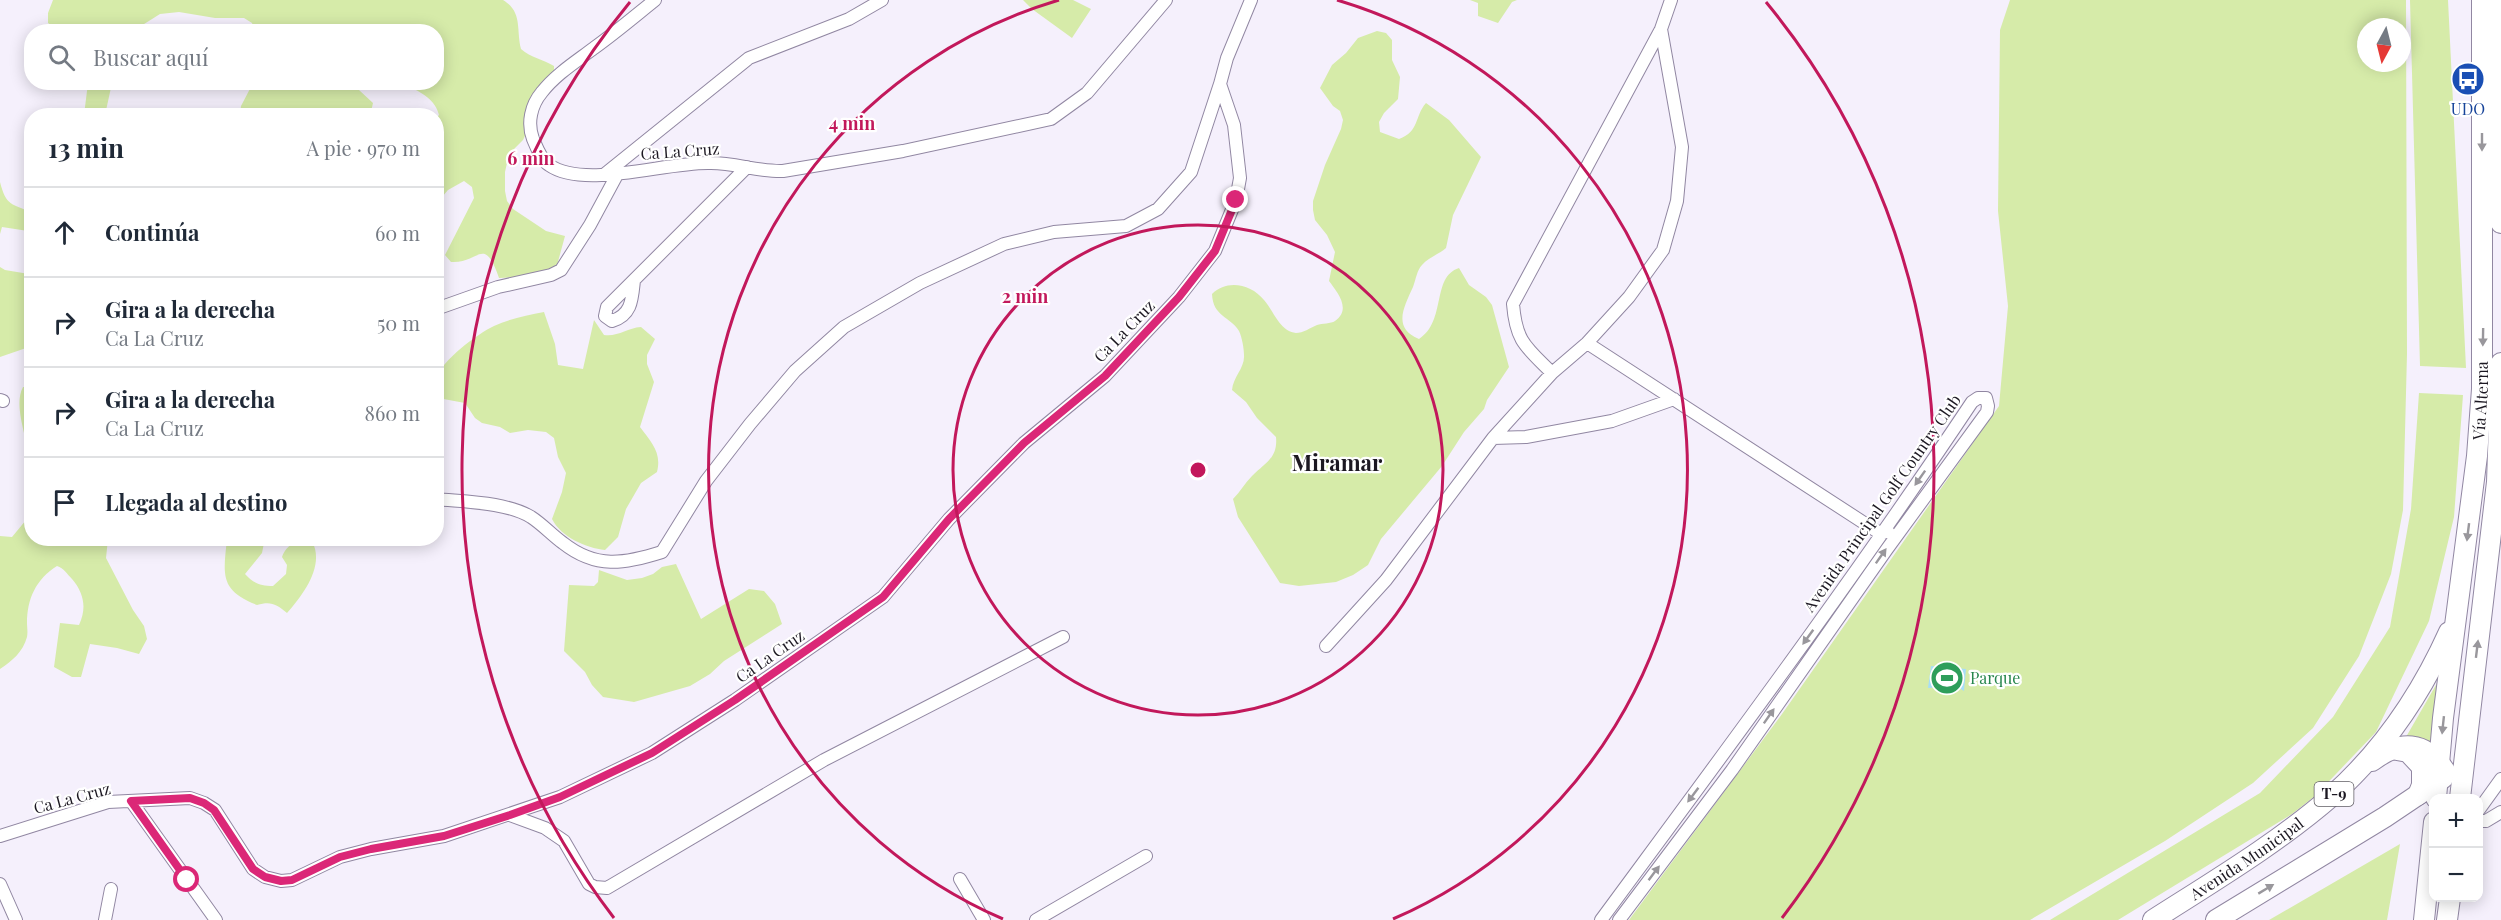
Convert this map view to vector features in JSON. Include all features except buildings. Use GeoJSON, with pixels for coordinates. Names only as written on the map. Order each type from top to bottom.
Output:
{"type":"FeatureCollection","features":[{"type":"Feature","properties":{"kind":"highway","name":"Vía Alterna"},"geometry":{"type":"LineString","coordinates":[[2435,782],[2477,456],[2482,389],[2481,0]]}},
{"type":"Feature","properties":{"kind":"highway"},"geometry":{"type":"LineString","coordinates":[[2499,0],[2501,223]]}},
{"type":"Feature","properties":{"kind":"highway","name":"Vía Alterna"},"geometry":{"type":"LineString","coordinates":[[2460,794],[2497,482],[2501,363]]}},
{"type":"Feature","properties":{"kind":"highway","name":"Avenida Municipal"},"geometry":{"type":"LineString","coordinates":[[2153,920],[2272,842],[2311,813],[2351,776],[2393,729],[2426,677],[2457,613]]}},
{"type":"Feature","properties":{"kind":"highway"},"geometry":{"type":"LineString","coordinates":[[2392,749],[2416,746],[2435,756],[2435,782]]}},
{"type":"Feature","properties":{"kind":"highway","name":"T-9"},"geometry":{"type":"LineString","coordinates":[[2351,776],[2383,752],[2392,749],[2408,752],[2422,767],[2422,785],[2435,782],[2454,790],[2454,794]]}},
{"type":"Feature","properties":{"kind":"highway"},"geometry":{"type":"LineString","coordinates":[[2216,920],[2385,817],[2435,782],[2465,749]]}},
{"type":"Feature","properties":{"kind":"highway"},"geometry":{"type":"LineString","coordinates":[[2385,817],[2411,810],[2428,822],[2429,830]]}},
{"type":"Feature","properties":{"kind":"highway"},"geometry":{"type":"LineString","coordinates":[[2424,920],[2431,848]]}},
{"type":"Feature","properties":{"kind":"highway"},"geometry":{"type":"LineString","coordinates":[[2447,920],[2449,902]]}},
{"type":"Feature","properties":{"kind":"street","name":"Ca La Cruz"},"geometry":{"type":"LineString","coordinates":[[655,0],[569,67],[542,92],[532,110],[529,129],[538,151],[548,165],[568,174],[604,175],[710,162],[747,166],[765,171],[783,171],[903,151],[1051,119],[1088,93],[1166,0]]}},
{"type":"Feature","properties":{"kind":"street"},"geometry":{"type":"LineString","coordinates":[[604,175],[749,58],[849,18],[882,0]]}},
{"type":"Feature","properties":{"kind":"street"},"geometry":{"type":"LineString","coordinates":[[444,501],[494,505],[530,516],[565,545],[586,558],[616,564],[662,552],[706,482],[750,424],[795,371],[844,327],[920,283],[1004,244],[1054,232],[1126,226],[1158,209],[1191,172],[1227,58],[1251,0]]}},
{"type":"Feature","properties":{"kind":"street"},"geometry":{"type":"LineString","coordinates":[[1552,373],[1525,346],[1515,327],[1514,304],[1661,29],[1671,0]]}},
{"type":"Feature","properties":{"kind":"street"},"geometry":{"type":"LineString","coordinates":[[1326,646],[1386,580],[1493,438],[1552,373],[1587,343],[1629,297],[1663,249],[1677,201],[1682,147],[1661,29]]}},
{"type":"Feature","properties":{"kind":"street","name":"Ca La Cruz"},"geometry":{"type":"LineString","coordinates":[[0,836],[108,802],[190,798],[214,810],[253,869],[265,877],[281,881],[292,880],[340,857],[444,836],[510,815],[560,797],[652,753],[735,700],[883,597],[949,519],[1024,443],[1105,376],[1179,297],[1215,251],[1236,200],[1240,178],[1234,125],[1220,84]]}},
{"type":"Feature","properties":{"kind":"street"},"geometry":{"type":"LineString","coordinates":[[634,280],[747,166]]}},
{"type":"Feature","properties":{"kind":"street"},"geometry":{"type":"LineString","coordinates":[[444,306],[498,287],[551,275],[561,270],[590,225],[618,173]]}},
{"type":"Feature","properties":{"kind":"street"},"geometry":{"type":"LineString","coordinates":[[1587,343],[1881,534],[1904,525]]}},
{"type":"Feature","properties":{"kind":"street","name":"Avenida Principal Golf Country Club"},"geometry":{"type":"LineString","coordinates":[[1600,920],[1739,733],[1972,402],[1978,398],[1986,398],[1987,412],[1731,770],[1619,920]]}},
{"type":"Feature","properties":{"kind":"street"},"geometry":{"type":"LineString","coordinates":[[1493,438],[1526,437],[1612,421],[1674,399]]}},
{"type":"Feature","properties":{"kind":"street"},"geometry":{"type":"LineString","coordinates":[[510,815],[545,828],[564,842],[589,884],[607,888],[824,760],[1063,637]]}},
{"type":"Feature","properties":{"kind":"street"},"geometry":{"type":"LineString","coordinates":[[2483,804],[2501,779]]}},
{"type":"Feature","properties":{"kind":"street"},"geometry":{"type":"LineString","coordinates":[[131,801],[216,920]]}},
{"type":"Feature","properties":{"kind":"street"},"geometry":{"type":"LineString","coordinates":[[2483,821],[2501,812]]}},
{"type":"Feature","properties":{"kind":"street"},"geometry":{"type":"LineString","coordinates":[[1036,920],[1146,855]]}},
{"type":"Feature","properties":{"kind":"street"},"geometry":{"type":"LineString","coordinates":[[960,879],[984,920]]}},
{"type":"Feature","properties":{"kind":"street"},"geometry":{"type":"LineString","coordinates":[[0,884],[16,920]]}},
{"type":"Feature","properties":{"kind":"street"},"geometry":{"type":"LineString","coordinates":[[105,920],[111,889]]}},
{"type":"Feature","properties":{"kind":"green space"},"geometry":{"type":"Polygon","coordinates":[[[53,0],[503,0],[514,10],[518,22],[521,49],[554,66],[554,75],[523,140],[509,154],[505,172],[505,191],[507,201],[513,209],[546,231],[565,236],[556,269],[528,277],[499,278],[494,265],[485,254],[451,262],[445,255],[474,198],[472,187],[464,181],[444,195],[444,108],[436,108],[431,101],[416,90],[444,90],[444,24],[252,24],[244,18],[215,18],[179,12],[160,14],[144,24],[50,24],[48,13],[53,0]]]}},
{"type":"Feature","properties":{"kind":"green space"},"geometry":{"type":"Polygon","coordinates":[[[1023,0],[1073,0],[1091,9],[1072,38],[1023,0]]]}},
{"type":"Feature","properties":{"kind":"green space"},"geometry":{"type":"Polygon","coordinates":[[[1470,0],[1517,0],[1512,2],[1498,23],[1478,16],[1478,3],[1470,0]]]}},
{"type":"Feature","properties":{"kind":"green space"},"geometry":{"type":"Polygon","coordinates":[[[2010,0],[2406,0],[2406,18],[2357,18],[2357,72],[2406,72],[2407,354],[2403,510],[2391,574],[2359,656],[2313,728],[2253,783],[2165,841],[2030,920],[1629,920],[1782,714],[1999,406],[2008,306],[1998,211],[2000,30],[2010,0]]]}},
{"type":"Feature","properties":{"kind":"green space"},"geometry":{"type":"Polygon","coordinates":[[[2410,0],[2448,0],[2466,368],[2420,366],[2410,0]]]}},
{"type":"Feature","properties":{"kind":"green space"},"geometry":{"type":"Polygon","coordinates":[[[1377,31],[1386,33],[1392,40],[1392,60],[1400,77],[1398,99],[1384,113],[1379,122],[1380,132],[1399,139],[1406,136],[1414,128],[1426,103],[1449,120],[1481,157],[1453,215],[1446,248],[1427,260],[1419,269],[1402,316],[1405,329],[1419,339],[1428,331],[1437,311],[1445,280],[1450,273],[1459,268],[1469,285],[1486,297],[1492,305],[1509,367],[1487,400],[1484,409],[1464,432],[1442,466],[1381,539],[1368,565],[1336,582],[1299,586],[1280,583],[1238,517],[1233,499],[1273,455],[1276,437],[1257,418],[1246,402],[1232,390],[1244,360],[1243,343],[1239,331],[1215,307],[1212,294],[1225,286],[1246,287],[1264,300],[1281,325],[1290,332],[1296,333],[1319,324],[1333,322],[1340,316],[1343,306],[1329,281],[1335,252],[1327,235],[1315,220],[1313,201],[1343,120],[1340,111],[1333,106],[1320,88],[1332,65],[1358,38],[1377,31]]]}},
{"type":"Feature","properties":{"kind":"green space"},"geometry":{"type":"Polygon","coordinates":[[[87,90],[110,90],[107,108],[85,108],[87,90]]]}},
{"type":"Feature","properties":{"kind":"green space"},"geometry":{"type":"Polygon","coordinates":[[[249,90],[359,90],[373,103],[372,108],[241,108],[249,90]]]}},
{"type":"Feature","properties":{"kind":"green space"},"geometry":{"type":"Polygon","coordinates":[[[0,182],[7,200],[24,209],[24,230],[2,227],[0,234],[0,182]]]}},
{"type":"Feature","properties":{"kind":"green space"},"geometry":{"type":"Polygon","coordinates":[[[0,267],[24,273],[24,349],[0,357],[0,267]]]}},
{"type":"Feature","properties":{"kind":"green space"},"geometry":{"type":"Polygon","coordinates":[[[544,312],[555,344],[558,365],[583,369],[594,320],[604,335],[614,335],[641,327],[655,339],[647,355],[647,364],[654,382],[640,427],[657,453],[657,472],[641,483],[626,509],[618,537],[605,550],[590,547],[568,536],[552,519],[566,473],[558,457],[554,438],[546,432],[528,430],[510,433],[500,427],[482,423],[475,418],[465,403],[444,399],[444,365],[452,356],[487,330],[518,318],[544,312]]]}},
{"type":"Feature","properties":{"kind":"green space"},"geometry":{"type":"Polygon","coordinates":[[[24,387],[24,433],[19,404],[24,387]]]}},
{"type":"Feature","properties":{"kind":"green space"},"geometry":{"type":"Polygon","coordinates":[[[2419,393],[2463,395],[2454,517],[2429,621],[2376,732],[2315,796],[2292,814],[2118,920],[2050,920],[2260,793],[2333,717],[2390,627],[2411,509],[2419,393]]]}},
{"type":"Feature","properties":{"kind":"green space"},"geometry":{"type":"Polygon","coordinates":[[[24,522],[24,546],[107,546],[106,558],[144,626],[147,639],[139,654],[90,644],[81,677],[72,677],[54,667],[60,623],[79,625],[83,613],[82,595],[76,584],[64,570],[57,566],[43,577],[34,590],[27,614],[27,637],[23,647],[0,669],[0,536],[12,537],[24,522]]]}},
{"type":"Feature","properties":{"kind":"green space"},"geometry":{"type":"Polygon","coordinates":[[[226,546],[263,546],[262,553],[245,574],[257,583],[273,586],[286,574],[287,565],[282,557],[290,546],[314,546],[316,560],[311,579],[287,613],[273,604],[257,605],[236,594],[227,580],[226,546]]]}},
{"type":"Feature","properties":{"kind":"green space"},"geometry":{"type":"Polygon","coordinates":[[[676,564],[701,619],[749,589],[764,591],[775,604],[782,624],[690,686],[634,702],[603,697],[592,685],[585,672],[564,651],[569,585],[594,586],[598,582],[599,570],[627,580],[642,578],[662,567],[676,564]]]}},
{"type":"Feature","properties":{"kind":"green space"},"geometry":{"type":"Polygon","coordinates":[[[2444,671],[2431,742],[2406,737],[2444,671]]]}},
{"type":"Feature","properties":{"kind":"green space"},"geometry":{"type":"Polygon","coordinates":[[[2400,844],[2387,920],[2269,920],[2400,844]]]}},
{"type":"Feature","properties":{"kind":"water","name":"Parque"},"geometry":{"type":"Polygon","coordinates":[[[1931,666],[1966,669],[1964,691],[1956,686],[1928,688],[1931,666]]]}},
{"type":"Feature","properties":{"kind":"place","name":"UDO"},"geometry":{"type":"Point","coordinates":[2468,79]}},
{"type":"Feature","properties":{"kind":"place","name":"Parque"},"geometry":{"type":"Point","coordinates":[1947,678]}},
{"type":"Feature","properties":{"kind":"district","name":"Miramar"},"geometry":{"type":"Point","coordinates":[1337,463]}},
{"type":"Feature","properties":{"kind":"route"},"geometry":{"type":"LineString","coordinates":[[187,880],[131,801],[190,798],[204,803],[214,810],[253,869],[265,877],[281,881],[292,880],[340,857],[444,836],[560,797],[652,753],[735,700],[883,597],[949,519],[1024,443],[1105,376],[1179,297],[1215,251],[1236,200]]}}]}
